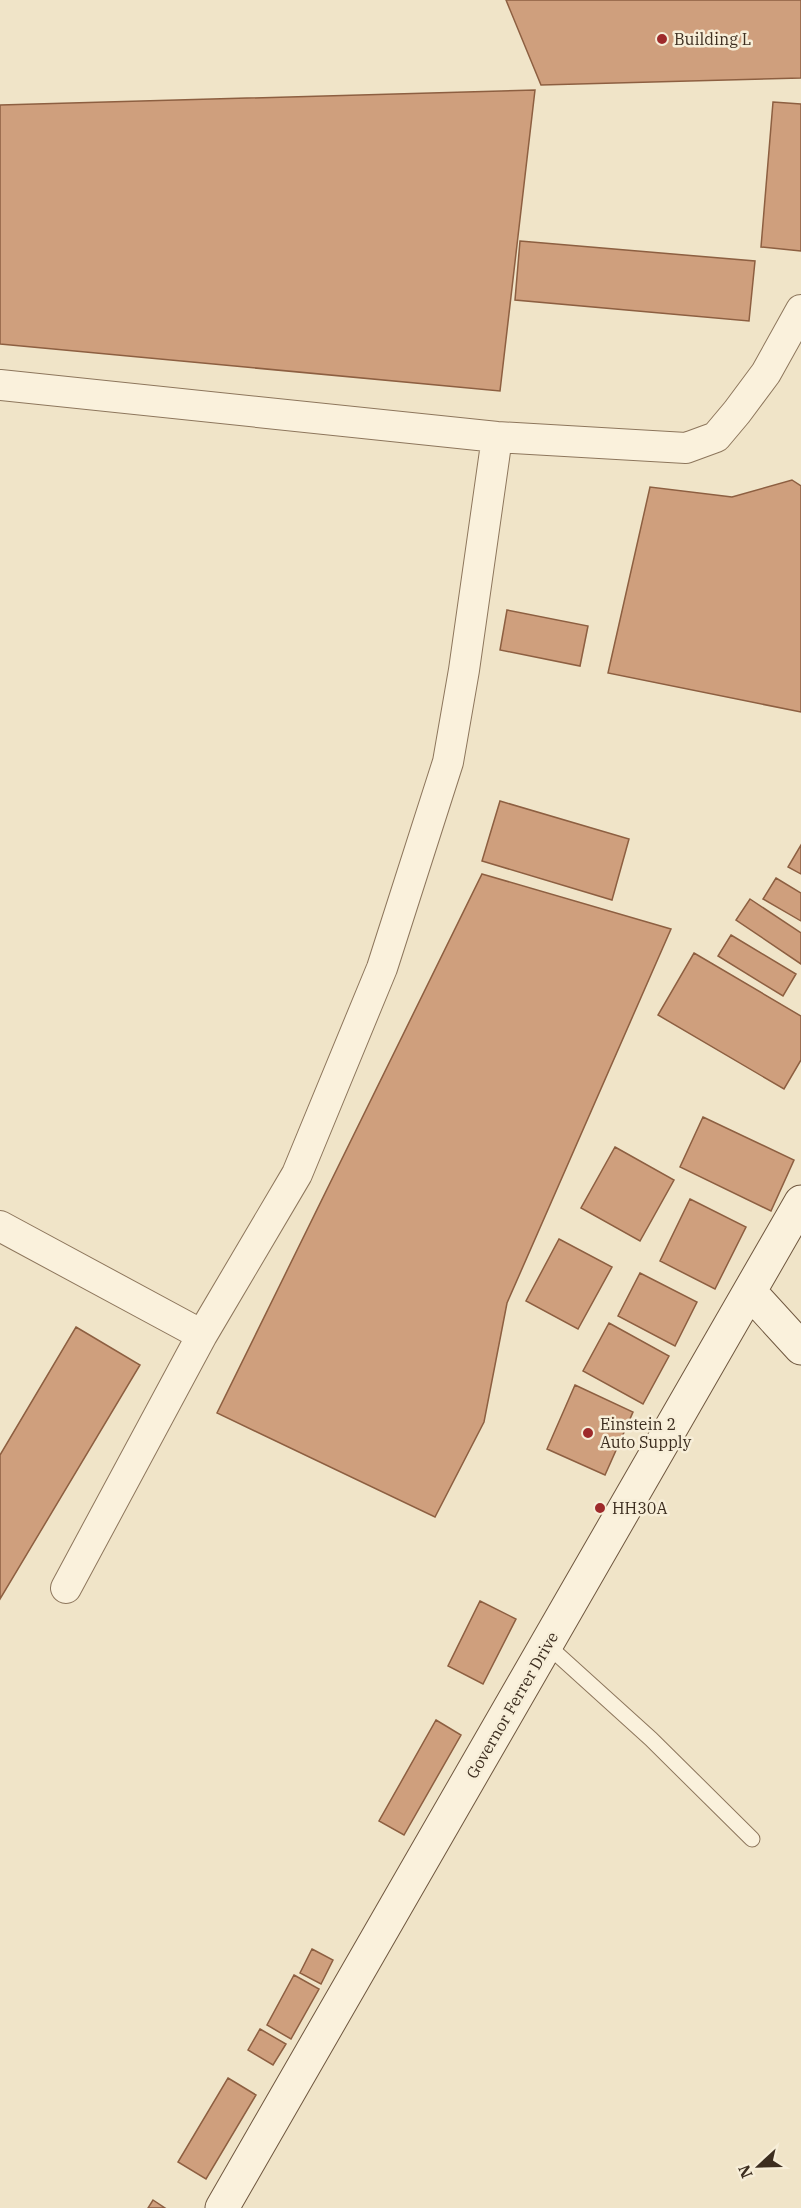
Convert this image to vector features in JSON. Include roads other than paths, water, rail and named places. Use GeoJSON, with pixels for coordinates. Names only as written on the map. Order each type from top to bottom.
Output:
{"type":"FeatureCollection","features":[{"type":"Feature","properties":{"kind":"main road","name":"Governor Ferrer Drive"},"geometry":{"type":"LineString","coordinates":[[222,2208],[801,1202]]}},
{"type":"Feature","properties":{"kind":"main road"},"geometry":{"type":"LineString","coordinates":[[750,1292],[801,1348]]}},
{"type":"Feature","properties":{"kind":"street"},"geometry":{"type":"LineString","coordinates":[[0,385],[497,437],[686,448],[716,436],[737,412],[766,374],[801,310]]}},
{"type":"Feature","properties":{"kind":"street"},"geometry":{"type":"LineString","coordinates":[[66,1588],[202,1335],[297,1174],[386,958],[448,762],[464,670],[497,437]]}},
{"type":"Feature","properties":{"kind":"street"},"geometry":{"type":"LineString","coordinates":[[0,1226],[202,1335]]}},
{"type":"Feature","properties":{"kind":"lane"},"geometry":{"type":"LineString","coordinates":[[546,1644],[651,1740],[752,1839]]}},
{"type":"Feature","properties":{"kind":"place","name":"Building L"},"geometry":{"type":"Point","coordinates":[662,39]}},
{"type":"Feature","properties":{"kind":"place","name":"Einstein 2 Auto Supply"},"geometry":{"type":"Point","coordinates":[588,1433]}},
{"type":"Feature","properties":{"kind":"place","name":"HH30A"},"geometry":{"type":"Point","coordinates":[600,1508]}}]}
